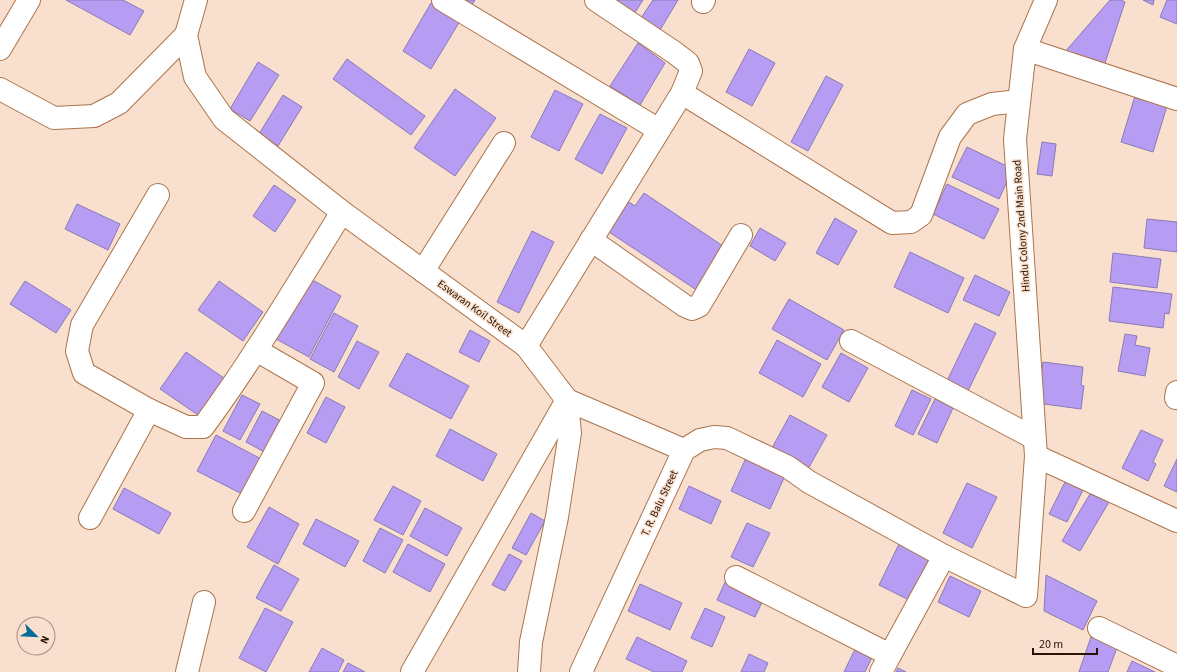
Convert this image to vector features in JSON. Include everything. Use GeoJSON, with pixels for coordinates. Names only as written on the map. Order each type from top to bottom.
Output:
{"type":"FeatureCollection","features":[{"type":"Feature","properties":{"kind":"street"},"geometry":{"type":"LineString","coordinates":[[0,49],[29,0]]}},
{"type":"Feature","properties":{"kind":"street","name":"Eswaran Koil Street"},"geometry":{"type":"LineString","coordinates":[[196,0],[186,36],[195,77],[224,119],[342,212],[526,346],[567,400]]}},
{"type":"Feature","properties":{"kind":"street"},"geometry":{"type":"LineString","coordinates":[[443,0],[659,130]]}},
{"type":"Feature","properties":{"kind":"street"},"geometry":{"type":"LineString","coordinates":[[526,346],[682,93],[690,71],[688,63],[675,53],[596,0]]}},
{"type":"Feature","properties":{"kind":"street","name":"Hindu Colony 2nd Main Road"},"geometry":{"type":"LineString","coordinates":[[944,556],[1026,596],[1035,447],[1015,138],[1024,49],[1046,0]]}},
{"type":"Feature","properties":{"kind":"street"},"geometry":{"type":"LineString","coordinates":[[0,89],[54,118],[94,116],[119,103],[186,36]]}},
{"type":"Feature","properties":{"kind":"street"},"geometry":{"type":"LineString","coordinates":[[1024,49],[1177,99]]}},
{"type":"Feature","properties":{"kind":"street"},"geometry":{"type":"LineString","coordinates":[[682,93],[892,223],[911,222],[921,215],[950,137],[967,114],[992,104],[1019,101]]}},
{"type":"Feature","properties":{"kind":"street"},"geometry":{"type":"LineString","coordinates":[[423,271],[504,144]]}},
{"type":"Feature","properties":{"kind":"street"},"geometry":{"type":"LineString","coordinates":[[158,195],[82,325],[77,351],[84,373],[149,410],[186,427],[203,427],[222,401],[256,350],[342,212]]}},
{"type":"Feature","properties":{"kind":"street"},"geometry":{"type":"LineString","coordinates":[[592,240],[685,306],[692,309],[699,306],[741,235]]}},
{"type":"Feature","properties":{"kind":"street"},"geometry":{"type":"LineString","coordinates":[[851,341],[1035,447],[1177,521]]}},
{"type":"Feature","properties":{"kind":"street"},"geometry":{"type":"LineString","coordinates":[[244,512],[313,383],[256,350]]}},
{"type":"Feature","properties":{"kind":"street"},"geometry":{"type":"LineString","coordinates":[[567,400],[684,450],[700,440],[714,437],[727,438],[788,467],[809,482],[944,556],[886,663],[736,577]]}},
{"type":"Feature","properties":{"kind":"street"},"geometry":{"type":"LineString","coordinates":[[412,672],[567,400]]}},
{"type":"Feature","properties":{"kind":"street"},"geometry":{"type":"LineString","coordinates":[[529,672],[531,642],[557,517],[570,433],[567,400]]}},
{"type":"Feature","properties":{"kind":"street"},"geometry":{"type":"LineString","coordinates":[[90,518],[149,410]]}},
{"type":"Feature","properties":{"kind":"street","name":"T. R. Balu Street"},"geometry":{"type":"LineString","coordinates":[[581,672],[684,450]]}},
{"type":"Feature","properties":{"kind":"street"},"geometry":{"type":"LineString","coordinates":[[187,672],[204,602]]}},
{"type":"Feature","properties":{"kind":"street"},"geometry":{"type":"LineString","coordinates":[[1099,628],[1177,666]]}},
{"type":"Feature","properties":{"kind":"building"},"geometry":{"type":"Polygon","coordinates":[[[66,0],[123,0],[144,11],[130,35],[66,0]]]}},
{"type":"Feature","properties":{"kind":"building"},"geometry":{"type":"Polygon","coordinates":[[[453,0],[475,0],[469,10],[453,0]]]}},
{"type":"Feature","properties":{"kind":"building"},"geometry":{"type":"Polygon","coordinates":[[[617,0],[643,0],[634,14],[616,2],[617,0]]]}},
{"type":"Feature","properties":{"kind":"building"},"geometry":{"type":"Polygon","coordinates":[[[653,0],[678,0],[660,30],[641,18],[653,0]]]}},
{"type":"Feature","properties":{"kind":"building"},"geometry":{"type":"Polygon","coordinates":[[[1110,0],[1121,0],[1125,2],[1104,66],[1064,53],[1110,0]]]}},
{"type":"Feature","properties":{"kind":"building"},"geometry":{"type":"Polygon","coordinates":[[[1143,0],[1154,0],[1153,5],[1143,0]]]}},
{"type":"Feature","properties":{"kind":"building"},"geometry":{"type":"Polygon","coordinates":[[[1167,0],[1177,0],[1177,24],[1160,17],[1167,0]]]}},
{"type":"Feature","properties":{"kind":"building"},"geometry":{"type":"Polygon","coordinates":[[[431,3],[460,21],[431,69],[403,51],[431,3]]]}},
{"type":"Feature","properties":{"kind":"building"},"geometry":{"type":"Polygon","coordinates":[[[638,43],[665,63],[640,105],[610,86],[638,43]]]}},
{"type":"Feature","properties":{"kind":"building"},"geometry":{"type":"Polygon","coordinates":[[[749,49],[775,63],[752,106],[726,92],[749,49]]]}},
{"type":"Feature","properties":{"kind":"building"},"geometry":{"type":"Polygon","coordinates":[[[347,59],[425,116],[411,135],[333,79],[347,59]]]}},
{"type":"Feature","properties":{"kind":"building"},"geometry":{"type":"Polygon","coordinates":[[[258,62],[279,75],[250,121],[230,109],[258,62]]]}},
{"type":"Feature","properties":{"kind":"building"},"geometry":{"type":"Polygon","coordinates":[[[826,76],[843,85],[808,151],[791,142],[826,76]]]}},
{"type":"Feature","properties":{"kind":"building"},"geometry":{"type":"Polygon","coordinates":[[[455,89],[496,118],[455,176],[414,148],[455,89]]]}},
{"type":"Feature","properties":{"kind":"building"},"geometry":{"type":"Polygon","coordinates":[[[555,90],[583,104],[559,151],[531,137],[555,90]]]}},
{"type":"Feature","properties":{"kind":"building"},"geometry":{"type":"Polygon","coordinates":[[[283,95],[302,107],[278,146],[259,134],[283,95]]]}},
{"type":"Feature","properties":{"kind":"building"},"geometry":{"type":"Polygon","coordinates":[[[1135,96],[1167,106],[1153,152],[1121,142],[1135,96]]]}},
{"type":"Feature","properties":{"kind":"building"},"geometry":{"type":"Polygon","coordinates":[[[600,114],[627,128],[602,174],[575,159],[600,114]]]}},
{"type":"Feature","properties":{"kind":"building"},"geometry":{"type":"Polygon","coordinates":[[[1042,142],[1056,144],[1052,176],[1037,174],[1042,142]]]}},
{"type":"Feature","properties":{"kind":"building"},"geometry":{"type":"Polygon","coordinates":[[[967,147],[1013,169],[999,199],[952,177],[967,147]]]}},
{"type":"Feature","properties":{"kind":"building"},"geometry":{"type":"Polygon","coordinates":[[[947,184],[999,209],[984,239],[933,214],[947,184]]]}},
{"type":"Feature","properties":{"kind":"building"},"geometry":{"type":"Polygon","coordinates":[[[274,185],[296,200],[275,232],[253,216],[274,185]]]}},
{"type":"Feature","properties":{"kind":"building"},"geometry":{"type":"Polygon","coordinates":[[[644,193],[726,248],[698,291],[606,230],[626,200],[635,206],[644,193]]]}},
{"type":"Feature","properties":{"kind":"building"},"geometry":{"type":"Polygon","coordinates":[[[77,204],[120,224],[108,250],[65,229],[77,204]]]}},
{"type":"Feature","properties":{"kind":"building"},"geometry":{"type":"Polygon","coordinates":[[[835,218],[857,231],[838,265],[816,253],[835,218]]]}},
{"type":"Feature","properties":{"kind":"building"},"geometry":{"type":"Polygon","coordinates":[[[1147,219],[1177,222],[1177,252],[1144,248],[1147,219]]]}},
{"type":"Feature","properties":{"kind":"building"},"geometry":{"type":"Polygon","coordinates":[[[760,228],[786,243],[775,261],[750,246],[760,228]]]}},
{"type":"Feature","properties":{"kind":"building"},"geometry":{"type":"Polygon","coordinates":[[[532,231],[554,242],[519,313],[497,302],[532,231]]]}},
{"type":"Feature","properties":{"kind":"building"},"geometry":{"type":"Polygon","coordinates":[[[910,252],[964,278],[948,313],[894,287],[910,252]]]}},
{"type":"Feature","properties":{"kind":"building"},"geometry":{"type":"Polygon","coordinates":[[[1113,253],[1161,259],[1157,288],[1110,282],[1113,253]]]}},
{"type":"Feature","properties":{"kind":"building"},"geometry":{"type":"Polygon","coordinates":[[[975,275],[1010,292],[999,316],[963,300],[975,275]]]}},
{"type":"Feature","properties":{"kind":"building"},"geometry":{"type":"Polygon","coordinates":[[[309,278],[341,296],[309,357],[276,339],[309,278]]]}},
{"type":"Feature","properties":{"kind":"building"},"geometry":{"type":"Polygon","coordinates":[[[25,281],[71,310],[56,333],[10,304],[25,281]]]}},
{"type":"Feature","properties":{"kind":"building"},"geometry":{"type":"Polygon","coordinates":[[[219,281],[263,312],[243,341],[198,310],[219,281]]]}},
{"type":"Feature","properties":{"kind":"building"},"geometry":{"type":"Polygon","coordinates":[[[1113,287],[1172,294],[1169,314],[1165,313],[1163,328],[1109,321],[1113,287]]]}},
{"type":"Feature","properties":{"kind":"building"},"geometry":{"type":"Polygon","coordinates":[[[789,299],[844,330],[827,360],[772,329],[789,299]]]}},
{"type":"Feature","properties":{"kind":"building"},"geometry":{"type":"Polygon","coordinates":[[[334,313],[358,326],[334,372],[310,359],[334,313]]]}},
{"type":"Feature","properties":{"kind":"building"},"geometry":{"type":"Polygon","coordinates":[[[975,323],[996,333],[967,393],[946,383],[975,323]]]}},
{"type":"Feature","properties":{"kind":"building"},"geometry":{"type":"Polygon","coordinates":[[[470,330],[490,341],[479,362],[459,352],[470,330]]]}},
{"type":"Feature","properties":{"kind":"building"},"geometry":{"type":"Polygon","coordinates":[[[1125,334],[1137,336],[1135,345],[1150,348],[1145,376],[1118,371],[1125,334]]]}},
{"type":"Feature","properties":{"kind":"building"},"geometry":{"type":"Polygon","coordinates":[[[777,340],[821,364],[803,397],[759,373],[777,340]]]}},
{"type":"Feature","properties":{"kind":"building"},"geometry":{"type":"Polygon","coordinates":[[[357,341],[379,352],[359,389],[338,377],[357,341]]]}},
{"type":"Feature","properties":{"kind":"building"},"geometry":{"type":"Polygon","coordinates":[[[186,352],[224,378],[198,415],[160,389],[186,352]]]}},
{"type":"Feature","properties":{"kind":"building"},"geometry":{"type":"Polygon","coordinates":[[[407,353],[469,386],[451,419],[389,386],[407,353]]]}},
{"type":"Feature","properties":{"kind":"building"},"geometry":{"type":"Polygon","coordinates":[[[841,353],[868,368],[849,402],[822,387],[841,353]]]}},
{"type":"Feature","properties":{"kind":"building"},"geometry":{"type":"Polygon","coordinates":[[[1043,362],[1083,367],[1081,385],[1084,386],[1081,409],[1037,403],[1043,362]]]}},
{"type":"Feature","properties":{"kind":"building"},"geometry":{"type":"Polygon","coordinates":[[[912,390],[931,399],[913,435],[895,426],[912,390]]]}},
{"type":"Feature","properties":{"kind":"building"},"geometry":{"type":"Polygon","coordinates":[[[242,395],[260,404],[240,440],[223,431],[242,395]]]}},
{"type":"Feature","properties":{"kind":"building"},"geometry":{"type":"Polygon","coordinates":[[[326,397],[345,407],[326,443],[307,433],[326,397]]]}},
{"type":"Feature","properties":{"kind":"building"},"geometry":{"type":"Polygon","coordinates":[[[935,399],[953,408],[937,443],[918,434],[935,399]]]}},
{"type":"Feature","properties":{"kind":"building"},"geometry":{"type":"Polygon","coordinates":[[[262,411],[285,423],[268,454],[246,442],[262,411]]]}},
{"type":"Feature","properties":{"kind":"building"},"geometry":{"type":"Polygon","coordinates":[[[790,415],[827,435],[808,469],[772,448],[790,415]]]}},
{"type":"Feature","properties":{"kind":"building"},"geometry":{"type":"Polygon","coordinates":[[[450,429],[497,454],[483,481],[436,456],[450,429]]]}},
{"type":"Feature","properties":{"kind":"building"},"geometry":{"type":"Polygon","coordinates":[[[1141,430],[1163,440],[1153,462],[1156,464],[1148,481],[1122,468],[1141,430]]]}},
{"type":"Feature","properties":{"kind":"building"},"geometry":{"type":"Polygon","coordinates":[[[216,435],[263,460],[244,495],[197,471],[216,435]]]}},
{"type":"Feature","properties":{"kind":"building"},"geometry":{"type":"Polygon","coordinates":[[[749,451],[788,469],[770,509],[731,491],[749,451]]]}},
{"type":"Feature","properties":{"kind":"building"},"geometry":{"type":"Polygon","coordinates":[[[1177,459],[1177,492],[1164,486],[1177,459]]]}},
{"type":"Feature","properties":{"kind":"building"},"geometry":{"type":"Polygon","coordinates":[[[1065,482],[1083,490],[1067,522],[1049,514],[1065,482]]]}},
{"type":"Feature","properties":{"kind":"building"},"geometry":{"type":"Polygon","coordinates":[[[967,483],[997,497],[972,548],[943,533],[967,483]]]}},
{"type":"Feature","properties":{"kind":"building"},"geometry":{"type":"Polygon","coordinates":[[[393,486],[421,501],[403,535],[374,520],[393,486]]]}},
{"type":"Feature","properties":{"kind":"building"},"geometry":{"type":"Polygon","coordinates":[[[689,486],[721,501],[711,524],[679,509],[689,486]]]}},
{"type":"Feature","properties":{"kind":"building"},"geometry":{"type":"Polygon","coordinates":[[[124,488],[171,513],[159,534],[113,509],[124,488]]]}},
{"type":"Feature","properties":{"kind":"building"},"geometry":{"type":"Polygon","coordinates":[[[1090,494],[1109,502],[1080,551],[1062,541],[1090,494]]]}},
{"type":"Feature","properties":{"kind":"building"},"geometry":{"type":"Polygon","coordinates":[[[269,507],[299,524],[278,564],[247,547],[269,507]]]}},
{"type":"Feature","properties":{"kind":"building"},"geometry":{"type":"Polygon","coordinates":[[[425,508],[462,528],[447,556],[410,536],[425,508]]]}},
{"type":"Feature","properties":{"kind":"building"},"geometry":{"type":"Polygon","coordinates":[[[531,513],[545,521],[526,555],[512,548],[531,513]]]}},
{"type":"Feature","properties":{"kind":"building"},"geometry":{"type":"Polygon","coordinates":[[[316,519],[359,541],[345,567],[303,544],[316,519]]]}},
{"type":"Feature","properties":{"kind":"building"},"geometry":{"type":"Polygon","coordinates":[[[747,523],[770,533],[753,567],[731,557],[747,523]]]}},
{"type":"Feature","properties":{"kind":"building"},"geometry":{"type":"Polygon","coordinates":[[[380,528],[403,540],[385,573],[363,561],[380,528]]]}},
{"type":"Feature","properties":{"kind":"building"},"geometry":{"type":"Polygon","coordinates":[[[408,544],[445,564],[430,592],[393,572],[408,544]]]}},
{"type":"Feature","properties":{"kind":"building"},"geometry":{"type":"Polygon","coordinates":[[[899,544],[929,559],[909,600],[879,585],[899,544]]]}},
{"type":"Feature","properties":{"kind":"building"},"geometry":{"type":"Polygon","coordinates":[[[509,554],[522,561],[505,591],[492,585],[509,554]]]}},
{"type":"Feature","properties":{"kind":"building"},"geometry":{"type":"Polygon","coordinates":[[[274,565],[299,579],[281,611],[256,598],[274,565]]]}},
{"type":"Feature","properties":{"kind":"building"},"geometry":{"type":"Polygon","coordinates":[[[1046,575],[1097,601],[1083,630],[1044,611],[1046,575]]]}},
{"type":"Feature","properties":{"kind":"building"},"geometry":{"type":"Polygon","coordinates":[[[950,576],[981,591],[969,617],[938,602],[950,576]]]}},
{"type":"Feature","properties":{"kind":"building"},"geometry":{"type":"Polygon","coordinates":[[[727,578],[765,596],[755,617],[717,600],[727,578]]]}},
{"type":"Feature","properties":{"kind":"building"},"geometry":{"type":"Polygon","coordinates":[[[640,584],[682,603],[670,630],[628,611],[640,584]]]}},
{"type":"Feature","properties":{"kind":"building"},"geometry":{"type":"Polygon","coordinates":[[[265,608],[293,622],[266,672],[239,658],[265,608]]]}},
{"type":"Feature","properties":{"kind":"building"},"geometry":{"type":"Polygon","coordinates":[[[705,608],[725,617],[712,647],[691,638],[705,608]]]}},
{"type":"Feature","properties":{"kind":"building"},"geometry":{"type":"Polygon","coordinates":[[[1093,631],[1118,645],[1108,672],[1079,672],[1093,631]]]}},
{"type":"Feature","properties":{"kind":"building"},"geometry":{"type":"Polygon","coordinates":[[[637,637],[687,661],[682,672],[654,672],[626,659],[637,637]]]}},
{"type":"Feature","properties":{"kind":"building"},"geometry":{"type":"Polygon","coordinates":[[[857,645],[874,653],[865,672],[844,672],[857,645]]]}},
{"type":"Feature","properties":{"kind":"building"},"geometry":{"type":"Polygon","coordinates":[[[322,648],[344,660],[338,672],[309,672],[322,648]]]}},
{"type":"Feature","properties":{"kind":"building"},"geometry":{"type":"Polygon","coordinates":[[[749,654],[768,663],[764,672],[741,672],[749,654]]]}},
{"type":"Feature","properties":{"kind":"building"},"geometry":{"type":"Polygon","coordinates":[[[1132,661],[1155,672],[1127,672],[1132,661]]]}},
{"type":"Feature","properties":{"kind":"building"},"geometry":{"type":"Polygon","coordinates":[[[348,663],[365,672],[343,672],[348,663]]]}},
{"type":"Feature","properties":{"kind":"building"},"geometry":{"type":"Polygon","coordinates":[[[898,668],[906,672],[896,672],[898,668]]]}}]}
